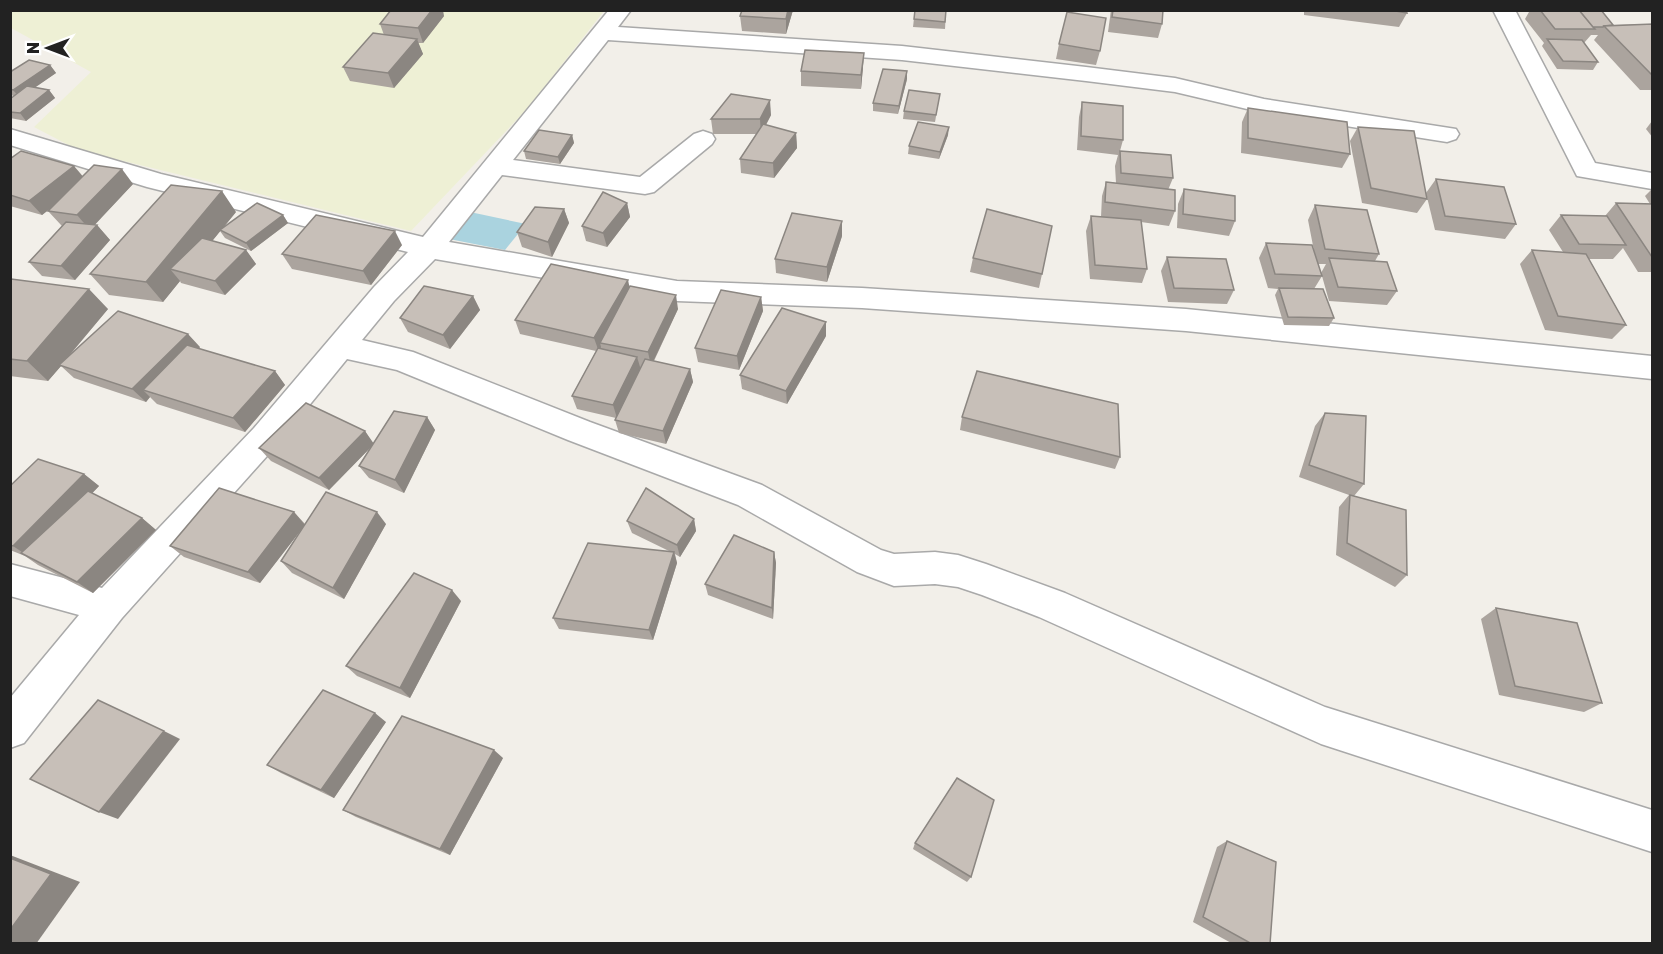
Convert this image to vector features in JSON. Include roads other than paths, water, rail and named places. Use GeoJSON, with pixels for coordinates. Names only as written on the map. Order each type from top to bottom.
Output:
{"type":"FeatureCollection","features":[{"type":"Feature","properties":{"kind":"street"},"geometry":{"type":"LineString","coordinates":[[10,729],[109,606],[265,437],[384,294],[429,248],[621,10]]}},
{"type":"Feature","properties":{"kind":"street"},"geometry":{"type":"LineString","coordinates":[[1504,10],[1586,170],[1653,181]]}},
{"type":"Feature","properties":{"kind":"street"},"geometry":{"type":"LineString","coordinates":[[601,33],[902,53],[1108,77],[1174,85],[1264,105],[1447,134]]}},
{"type":"Feature","properties":{"kind":"street"},"geometry":{"type":"LineString","coordinates":[[10,137],[156,181],[429,248],[677,291],[862,298],[1186,320],[1653,368]]}},
{"type":"Feature","properties":{"kind":"street"},"geometry":{"type":"LineString","coordinates":[[496,166],[645,186],[703,139]]}},
{"type":"Feature","properties":{"kind":"street"},"geometry":{"type":"LineString","coordinates":[[340,347],[402,360],[579,431],[750,495],[869,561],[894,570],[935,568],[958,571],[986,580],[1052,605],[1321,725],[1653,831]]}},
{"type":"Feature","properties":{"kind":"street"},"geometry":{"type":"LineString","coordinates":[[10,580],[50,588],[75,599],[109,606]]}},
{"type":"Feature","properties":{"kind":"water"},"geometry":{"type":"Polygon","coordinates":[[[470,212],[526,224],[505,250],[449,239],[470,212]]]}}]}
